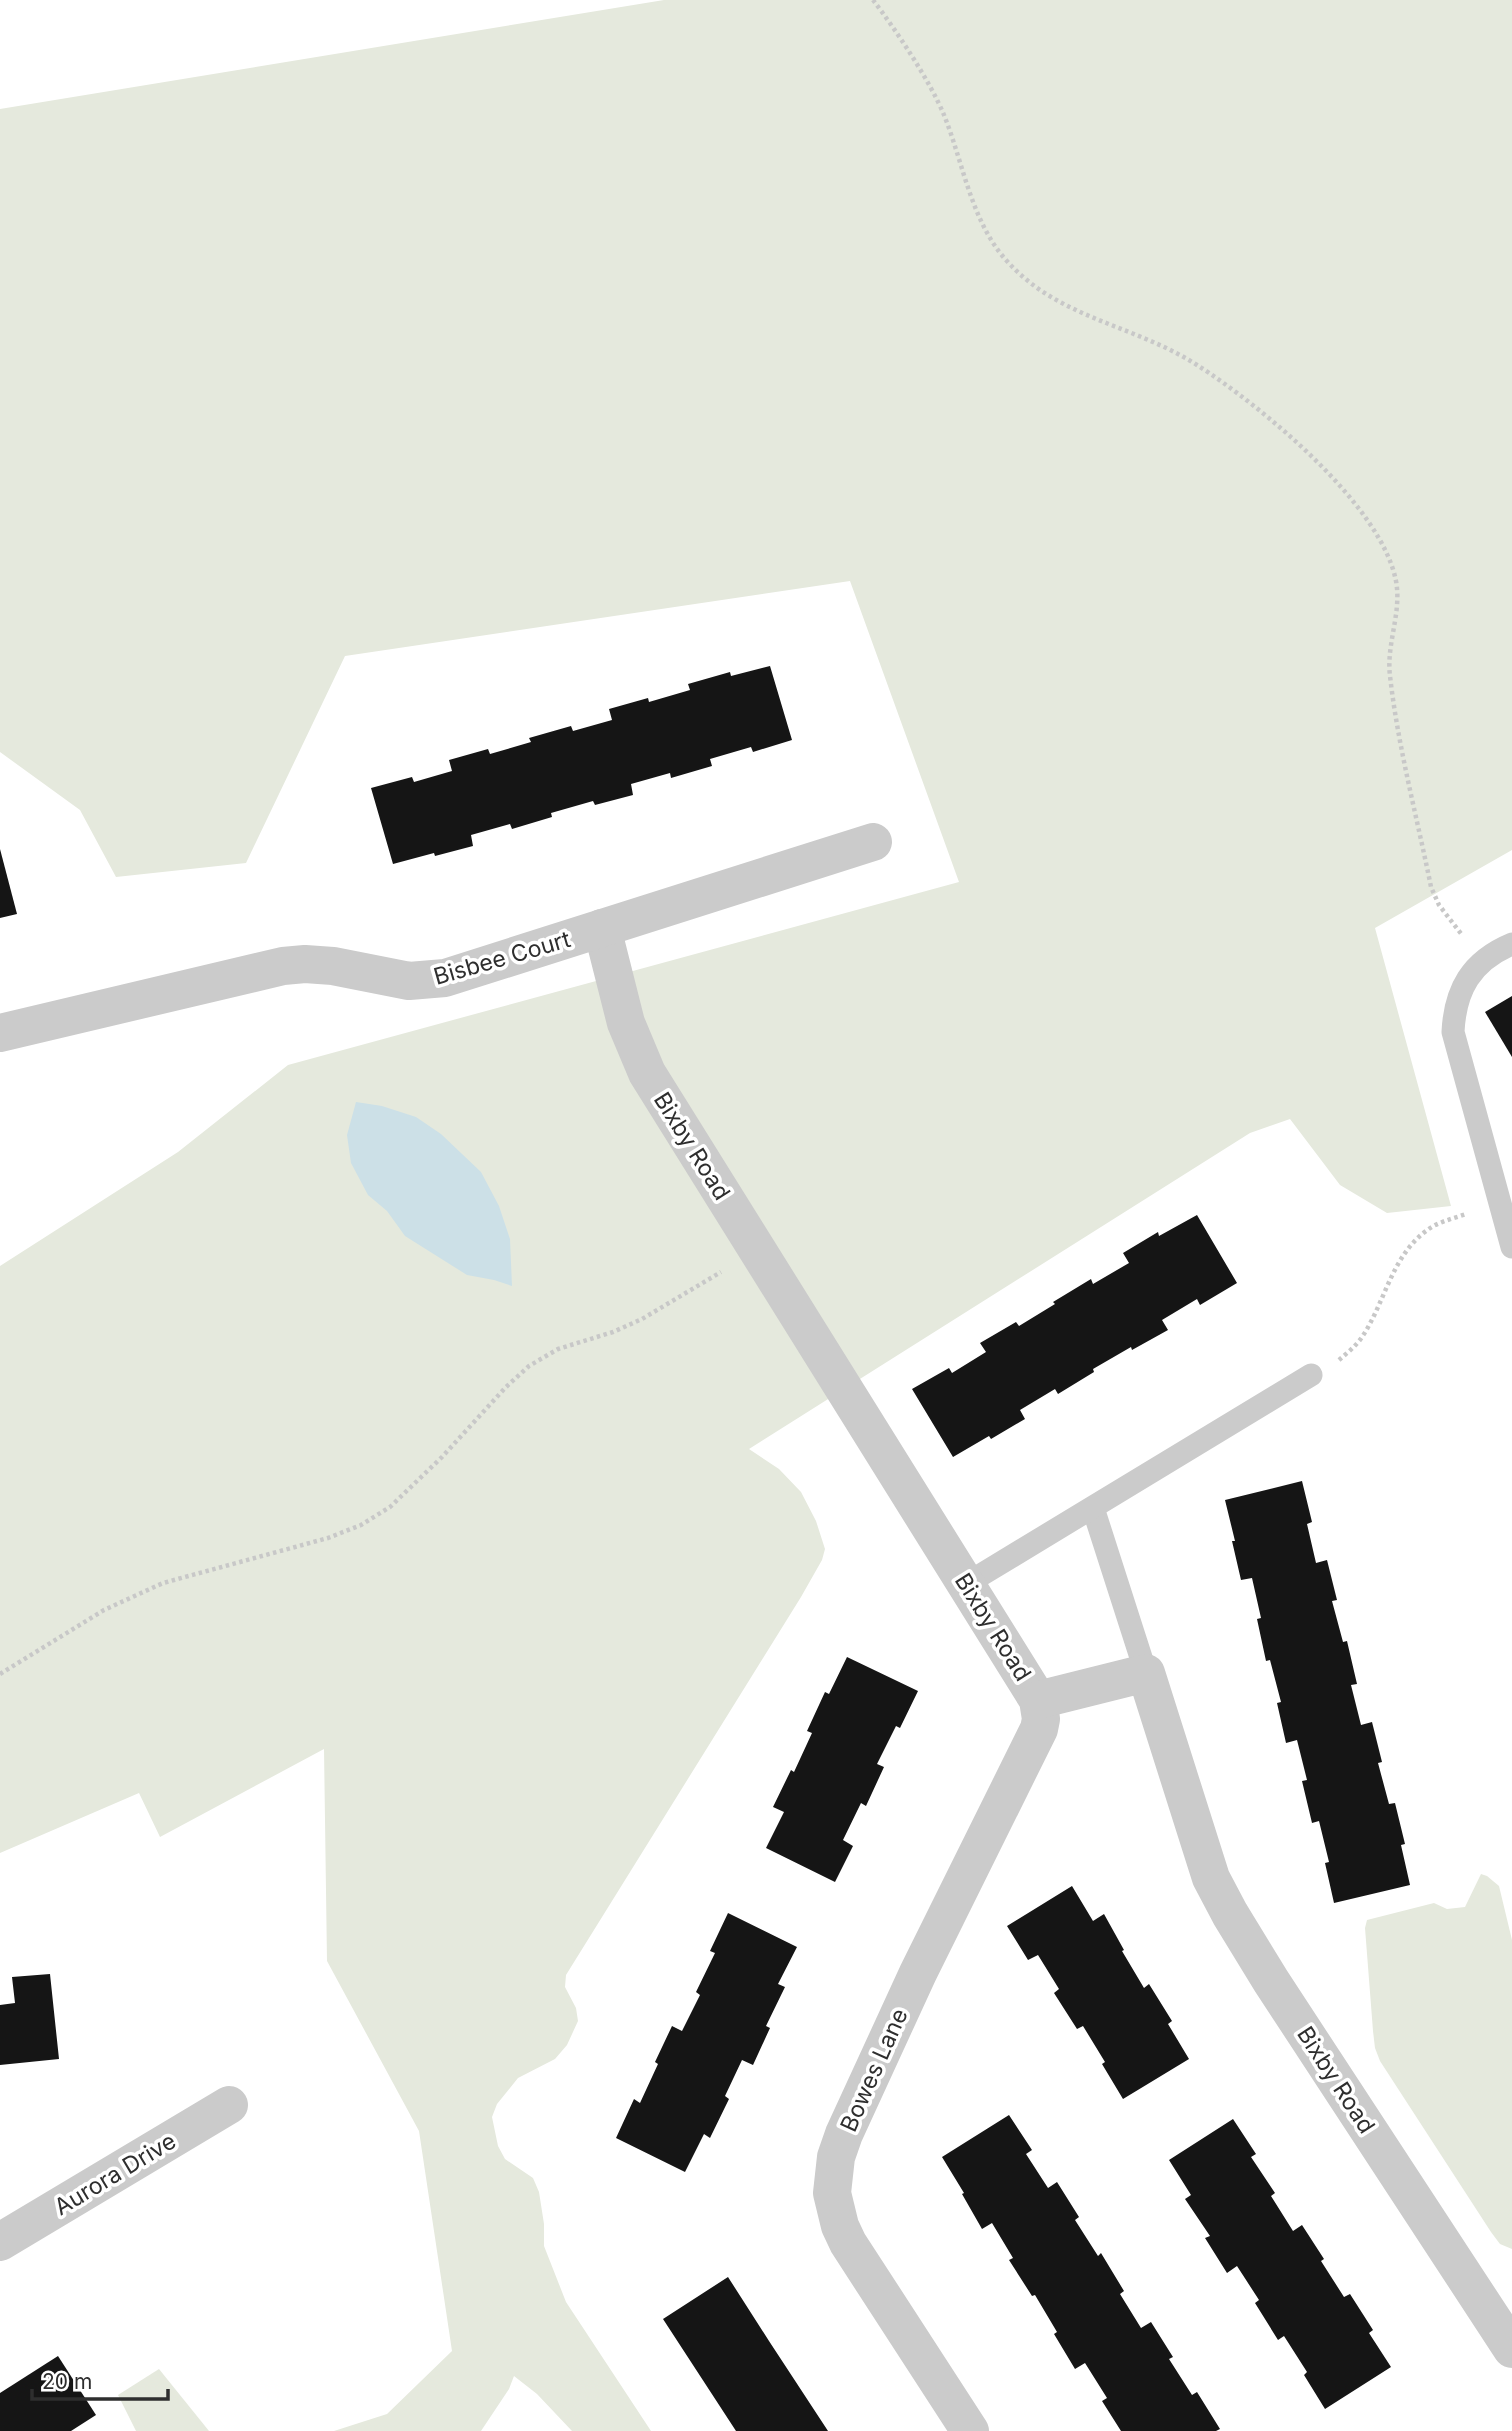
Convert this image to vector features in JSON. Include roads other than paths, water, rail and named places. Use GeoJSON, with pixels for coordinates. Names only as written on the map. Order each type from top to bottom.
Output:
{"type":"FeatureCollection","features":[{"type":"Feature","properties":{"kind":"street","name":"Bisbee Court"},"geometry":{"type":"LineString","coordinates":[[0,1033],[283,966],[332,966],[409,981],[445,978],[873,842]]}},
{"type":"Feature","properties":{"kind":"street","name":"Bixby Road"},"geometry":{"type":"LineString","coordinates":[[603,928],[626,1023],[647,1073],[1038,1700],[1146,1673],[1211,1878],[1230,1914],[1512,2349]]}},
{"type":"Feature","properties":{"kind":"street","name":"Bowes Lane"},"geometry":{"type":"LineString","coordinates":[[970,2431],[848,2244],[835,2210],[833,2176],[844,2134],[912,1986],[1039,1729],[1041,1719],[1038,1700]]}},
{"type":"Feature","properties":{"kind":"street","name":"Aurora Drive"},"geometry":{"type":"LineString","coordinates":[[0,2242],[229,2105]]}},
{"type":"Feature","properties":{"kind":"lane"},"geometry":{"type":"LineString","coordinates":[[1512,944],[1484,960],[1464,983],[1454,1008],[1453,1032],[1512,1247]]}},
{"type":"Feature","properties":{"kind":"lane"},"geometry":{"type":"LineString","coordinates":[[966,1584],[1311,1376]]}},
{"type":"Feature","properties":{"kind":"lane"},"geometry":{"type":"LineString","coordinates":[[1093,1508],[1146,1673]]}}]}
